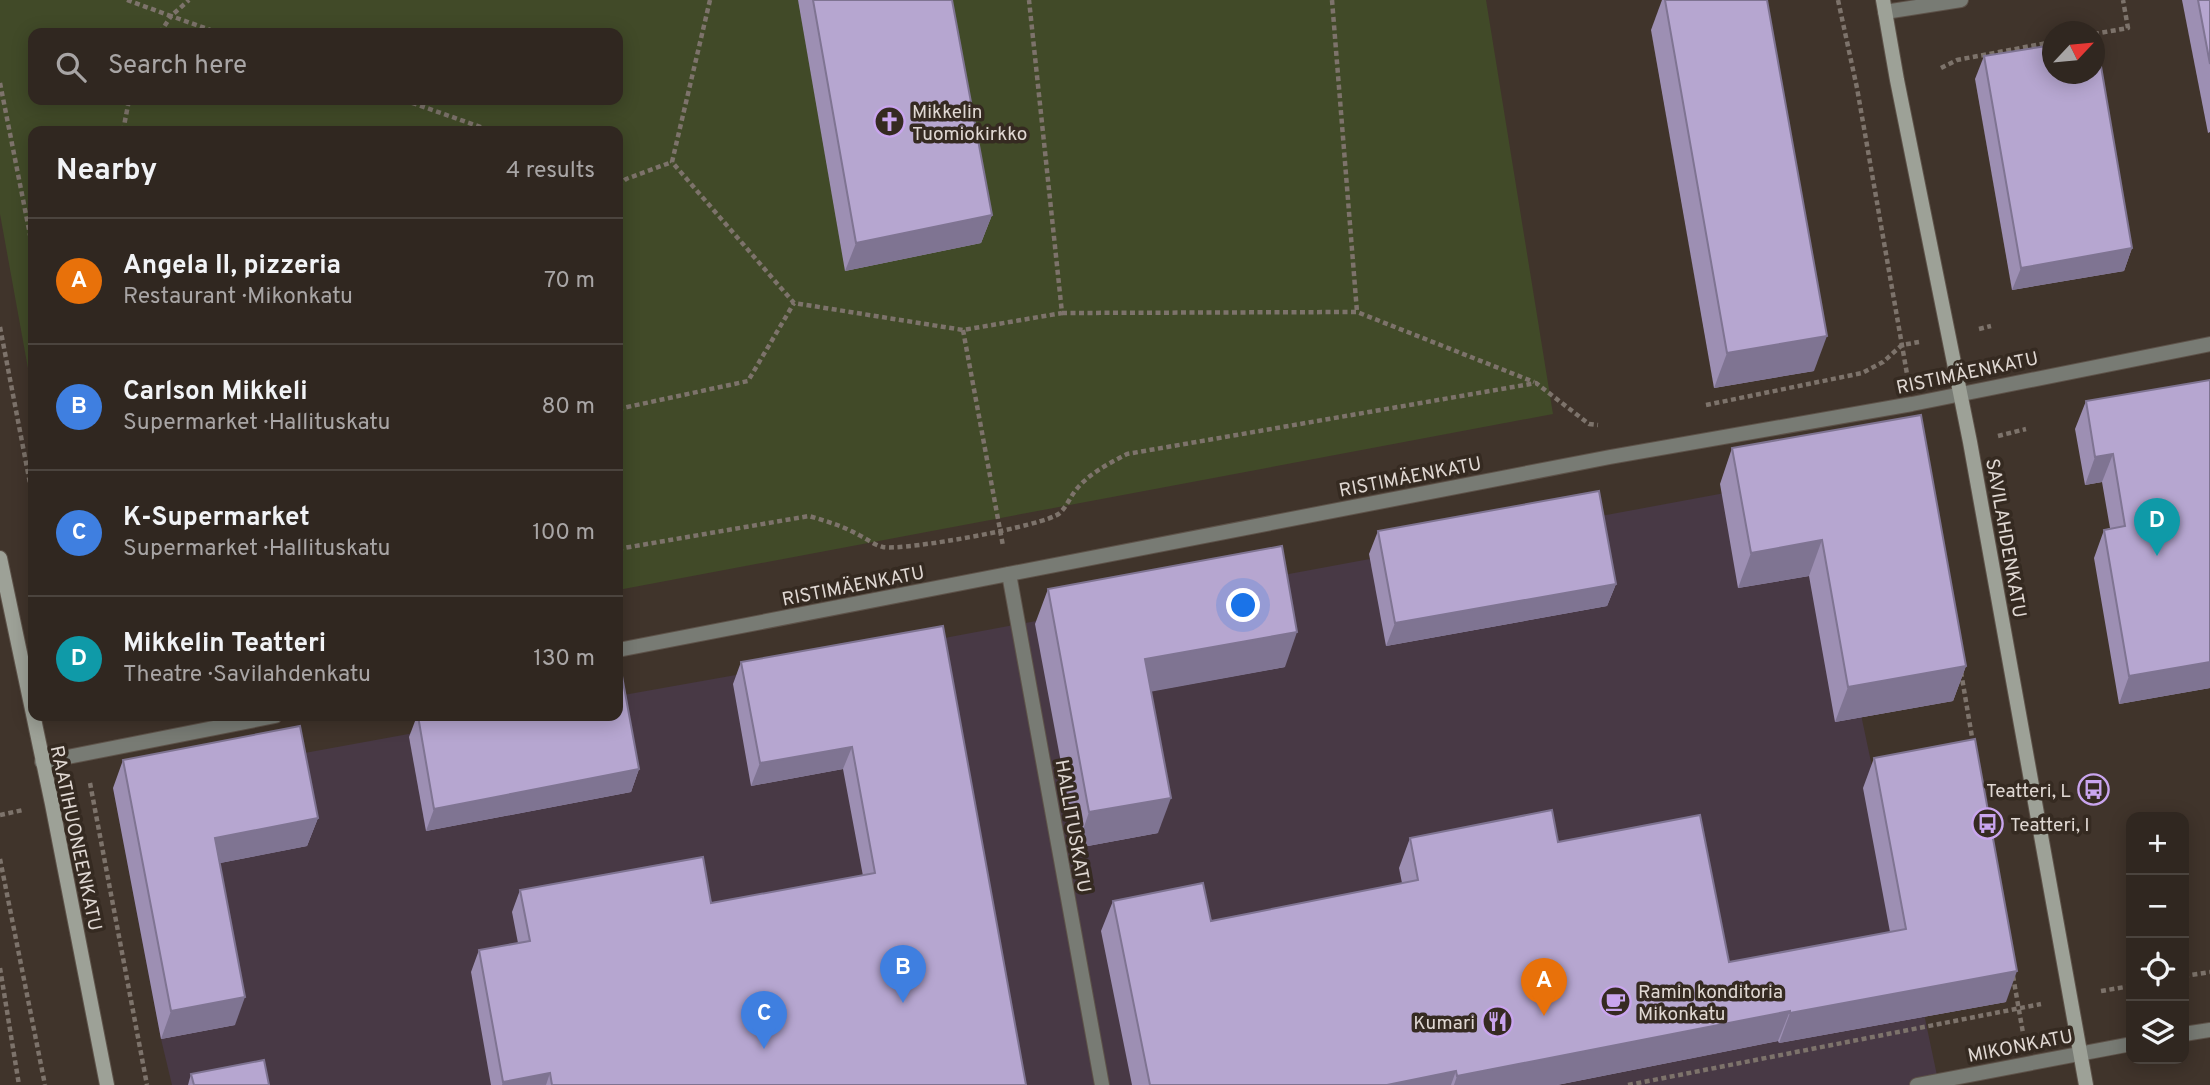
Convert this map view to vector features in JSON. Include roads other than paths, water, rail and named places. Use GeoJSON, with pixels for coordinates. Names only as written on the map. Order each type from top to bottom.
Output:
{"type":"FeatureCollection","features":[{"type":"Feature","properties":{"kind":"main road","name":"SAVILAHDENKATU"},"geometry":{"type":"LineString","coordinates":[[1884,6],[1960,393],[2086,1085]]}},
{"type":"Feature","properties":{"kind":"main road","name":"RAATIHUONEENKATU"},"geometry":{"type":"LineString","coordinates":[[0,558],[28,694]]}},
{"type":"Feature","properties":{"kind":"main road","name":"RAATIHUONEENKATU"},"geometry":{"type":"LineString","coordinates":[[34,721],[107,1085]]}},
{"type":"Feature","properties":{"kind":"street"},"geometry":{"type":"LineString","coordinates":[[1884,6],[1961,0]]}},
{"type":"Feature","properties":{"kind":"street","name":"RISTIMÄENKATU"},"geometry":{"type":"LineString","coordinates":[[623,649],[1610,457],[1912,404],[2210,344]]}},
{"type":"Feature","properties":{"kind":"street","name":"HALLITUSKATU"},"geometry":{"type":"LineString","coordinates":[[1009,574],[1102,1085]]}},
{"type":"Feature","properties":{"kind":"street"},"geometry":{"type":"LineString","coordinates":[[42,762],[249,721]]}},
{"type":"Feature","properties":{"kind":"street"},"geometry":{"type":"LineString","coordinates":[[2189,1033],[2210,1030]]}},
{"type":"Feature","properties":{"kind":"street","name":"MIKONKATU"},"geometry":{"type":"LineString","coordinates":[[1917,1085],[2126,1045]]}},
{"type":"Feature","properties":{"kind":"place","name":"Mikkelin Tuomiokirkko"},"geometry":{"type":"Point","coordinates":[889,122]}},
{"type":"Feature","properties":{"kind":"place","name":"Mikkelin Teatteri"},"geometry":{"type":"Point","coordinates":[2157,556]}},
{"type":"Feature","properties":{"kind":"place","name":"Teatteri, L"},"geometry":{"type":"Point","coordinates":[2094,790]}},
{"type":"Feature","properties":{"kind":"place","name":"Teatteri, I"},"geometry":{"type":"Point","coordinates":[1987,824]}},
{"type":"Feature","properties":{"kind":"place","name":"Ramin konditoria Mikonkatu"},"geometry":{"type":"Point","coordinates":[1615,1002]}},
{"type":"Feature","properties":{"kind":"place","name":"Carlson Mikkeli"},"geometry":{"type":"Point","coordinates":[903,1003]}},
{"type":"Feature","properties":{"kind":"place","name":"Angela II, pizzeria"},"geometry":{"type":"Point","coordinates":[1544,1016]}},
{"type":"Feature","properties":{"kind":"place","name":"Kumari"},"geometry":{"type":"Point","coordinates":[1498,1022]}},
{"type":"Feature","properties":{"kind":"place","name":"K-Supermarket"},"geometry":{"type":"Point","coordinates":[764,1049]}}]}
